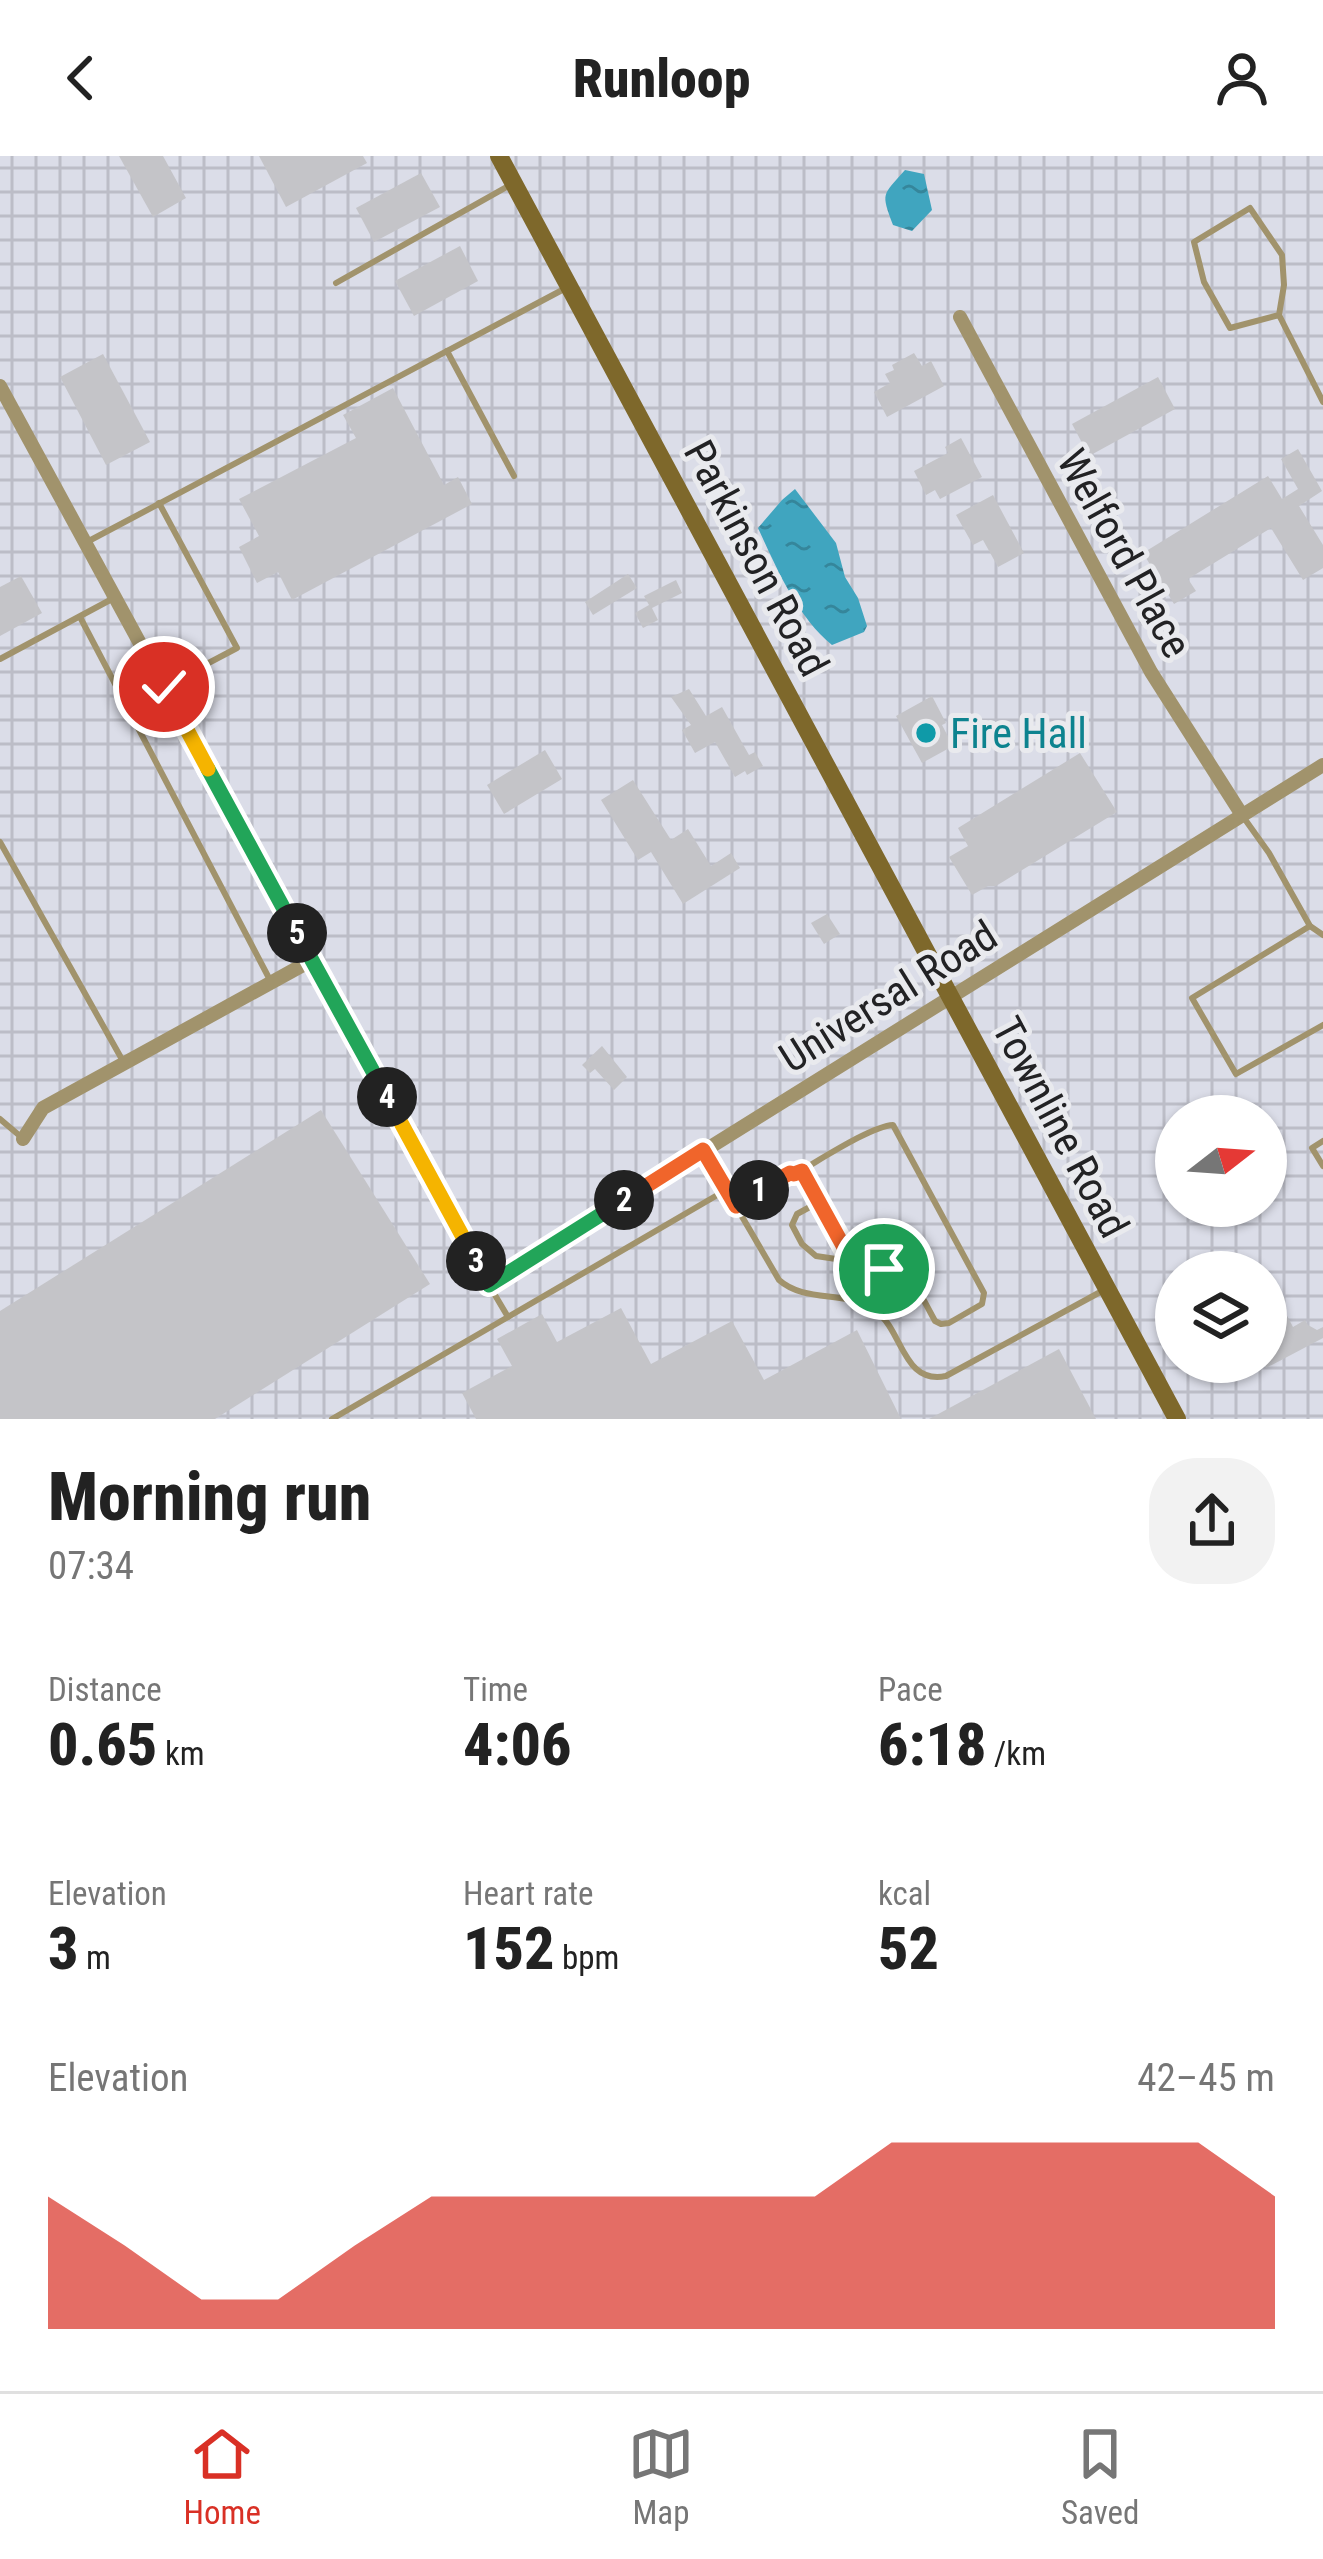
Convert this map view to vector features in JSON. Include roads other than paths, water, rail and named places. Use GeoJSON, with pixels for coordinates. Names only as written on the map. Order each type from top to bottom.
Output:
{"type":"FeatureCollection","features":[{"type":"Feature","properties":{"kind":"main road","name":"Parkinson Road"},"geometry":{"type":"LineString","coordinates":[[499,156],[950,995]]}},
{"type":"Feature","properties":{"kind":"main road","name":"Townline Road"},"geometry":{"type":"LineString","coordinates":[[950,995],[1177,1419]]}},
{"type":"Feature","properties":{"kind":"street","name":"Welford Place"},"geometry":{"type":"LineString","coordinates":[[960,317],[1150,672],[1242,815]]}},
{"type":"Feature","properties":{"kind":"street"},"geometry":{"type":"LineString","coordinates":[[0,386],[489,1285]]}},
{"type":"Feature","properties":{"kind":"street","name":"Universal Road"},"geometry":{"type":"LineString","coordinates":[[489,1285],[1323,765]]}},
{"type":"Feature","properties":{"kind":"street"},"geometry":{"type":"LineString","coordinates":[[23,1139],[43,1108],[312,960]]}},
{"type":"Feature","properties":{"kind":"lane"},"geometry":{"type":"LineString","coordinates":[[336,283],[513,183]]}},
{"type":"Feature","properties":{"kind":"lane"},"geometry":{"type":"LineString","coordinates":[[1279,315],[1230,328],[1204,282],[1194,242],[1250,208],[1282,255],[1279,315],[1323,402]]}},
{"type":"Feature","properties":{"kind":"lane"},"geometry":{"type":"LineString","coordinates":[[85,542],[569,286]]}},
{"type":"Feature","properties":{"kind":"lane"},"geometry":{"type":"LineString","coordinates":[[447,351],[514,476]]}},
{"type":"Feature","properties":{"kind":"lane"},"geometry":{"type":"LineString","coordinates":[[159,503],[237,648],[164,687]]}},
{"type":"Feature","properties":{"kind":"lane"},"geometry":{"type":"LineString","coordinates":[[0,659],[115,598]]}},
{"type":"Feature","properties":{"kind":"lane"},"geometry":{"type":"LineString","coordinates":[[80,616],[271,983]]}},
{"type":"Feature","properties":{"kind":"lane"},"geometry":{"type":"LineString","coordinates":[[1242,815],[1310,926],[1323,934]]}},
{"type":"Feature","properties":{"kind":"lane"},"geometry":{"type":"LineString","coordinates":[[0,842],[124,1064]]}},
{"type":"Feature","properties":{"kind":"lane"},"geometry":{"type":"LineString","coordinates":[[1310,926],[1192,998],[1236,1074],[1323,1025]]}},
{"type":"Feature","properties":{"kind":"lane"},"geometry":{"type":"LineString","coordinates":[[0,1119],[23,1139]]}},
{"type":"Feature","properties":{"kind":"lane"},"geometry":{"type":"LineString","coordinates":[[736,1206],[794,1179],[885,1124],[893,1125],[984,1293],[982,1304],[941,1324],[921,1295],[898,1276],[876,1265],[815,1256],[792,1225],[797,1214],[819,1202]]}},
{"type":"Feature","properties":{"kind":"lane"},"geometry":{"type":"LineString","coordinates":[[1323,1141],[1312,1148],[1323,1166]]}},
{"type":"Feature","properties":{"kind":"lane"},"geometry":{"type":"LineString","coordinates":[[703,1150],[779,1280],[787,1287],[852,1299],[878,1312],[900,1349],[925,1376],[946,1376],[1107,1288]]}},
{"type":"Feature","properties":{"kind":"lane"},"geometry":{"type":"LineString","coordinates":[[798,1173],[852,1262]]}},
{"type":"Feature","properties":{"kind":"lane"},"geometry":{"type":"LineString","coordinates":[[332,1419],[726,1190]]}},
{"type":"Feature","properties":{"kind":"lane"},"geometry":{"type":"LineString","coordinates":[[489,1285],[508,1317]]}},
{"type":"Feature","properties":{"kind":"water"},"geometry":{"type":"Polygon","coordinates":[[[905,170],[924,174],[932,210],[912,231],[893,225],[885,200],[905,170]]]}},
{"type":"Feature","properties":{"kind":"water"},"geometry":{"type":"Polygon","coordinates":[[[795,489],[836,543],[867,626],[864,632],[832,645],[798,606],[758,528],[795,489]]]}},
{"type":"Feature","properties":{"kind":"place","name":"Fire Hall"},"geometry":{"type":"Point","coordinates":[926,733]}}]}
